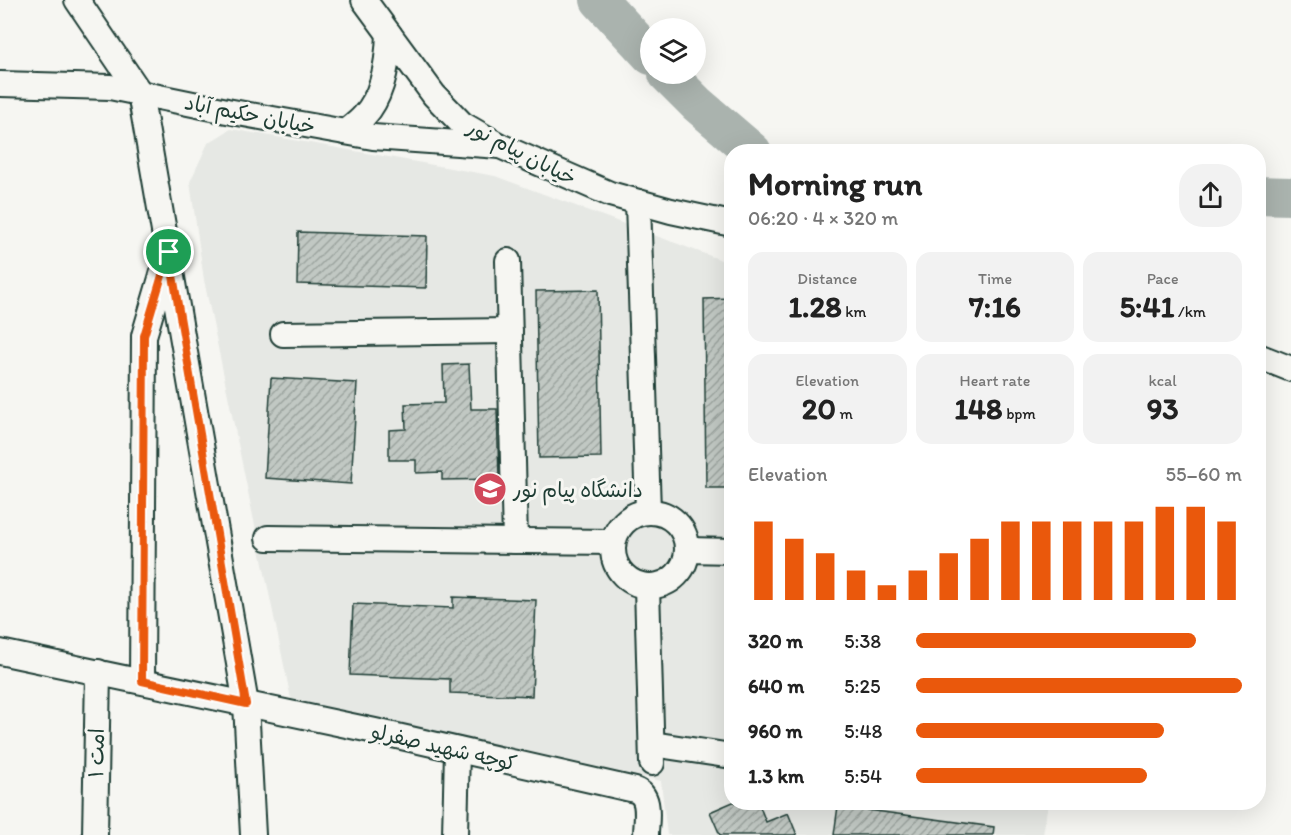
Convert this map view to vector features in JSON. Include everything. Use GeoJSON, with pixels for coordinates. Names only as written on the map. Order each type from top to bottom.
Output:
{"type":"FeatureCollection","features":[{"type":"Feature","properties":{"kind":"street"},"geometry":{"type":"LineString","coordinates":[[77,0],[140,93],[246,704],[253,835]]}},
{"type":"Feature","properties":{"kind":"street","name":"خیابان پیام نور"},"geometry":{"type":"LineString","coordinates":[[364,0],[434,95],[462,124],[500,146],[599,189],[638,202],[724,222]]}},
{"type":"Feature","properties":{"kind":"street"},"geometry":{"type":"LineString","coordinates":[[346,132],[366,114],[378,92],[388,58],[389,34]]}},
{"type":"Feature","properties":{"kind":"street","name":"خیابان حکیم آباد"},"geometry":{"type":"LineString","coordinates":[[0,84],[110,87],[373,137],[500,146]]}},
{"type":"Feature","properties":{"kind":"street"},"geometry":{"type":"LineString","coordinates":[[638,202],[648,511]]}},
{"type":"Feature","properties":{"kind":"street"},"geometry":{"type":"LineString","coordinates":[[142,681],[144,336],[169,252]]}},
{"type":"Feature","properties":{"kind":"street"},"geometry":{"type":"LineString","coordinates":[[508,261],[515,541]]}},
{"type":"Feature","properties":{"kind":"street"},"geometry":{"type":"LineString","coordinates":[[283,334],[510,331]]}},
{"type":"Feature","properties":{"kind":"street"},"geometry":{"type":"LineString","coordinates":[[1266,359],[1291,369]]}},
{"type":"Feature","properties":{"kind":"street"},"geometry":{"type":"LineString","coordinates":[[648,511],[672,518],[681,527],[688,550],[683,567],[671,581],[659,586],[647,587],[635,583],[617,566],[613,554],[614,542],[618,530],[626,521],[636,514],[648,511]]}},
{"type":"Feature","properties":{"kind":"street"},"geometry":{"type":"LineString","coordinates":[[268,538],[614,542]]}},
{"type":"Feature","properties":{"kind":"street"},"geometry":{"type":"LineString","coordinates":[[688,550],[724,551]]}},
{"type":"Feature","properties":{"kind":"street"},"geometry":{"type":"LineString","coordinates":[[647,587],[652,753],[724,756]]}},
{"type":"Feature","properties":{"kind":"street","name":"کوچه شهید صفرلو"},"geometry":{"type":"LineString","coordinates":[[0,652],[375,731],[642,792],[646,799],[646,835]]}},
{"type":"Feature","properties":{"kind":"street","name":"امت ۱"},"geometry":{"type":"LineString","coordinates":[[94,835],[99,672]]}},
{"type":"Feature","properties":{"kind":"street"},"geometry":{"type":"LineString","coordinates":[[456,835],[457,750]]}},
{"type":"Feature","properties":{"kind":"shaded area","name":"دانشگاه پیام نور"},"geometry":{"type":"Polygon","coordinates":[[[231,129],[495,176],[724,261],[724,810],[1047,810],[1043,835],[667,835],[661,781],[291,699],[204,280],[190,182],[208,143],[231,129]]]}},
{"type":"Feature","properties":{"kind":"building"},"geometry":{"type":"Polygon","coordinates":[[[298,232],[427,236],[426,288],[297,284],[298,232]]]}},
{"type":"Feature","properties":{"kind":"building"},"geometry":{"type":"Polygon","coordinates":[[[598,290],[601,457],[539,458],[536,291],[598,290]]]}},
{"type":"Feature","properties":{"kind":"building"},"geometry":{"type":"Polygon","coordinates":[[[724,298],[724,488],[706,488],[704,299],[724,298]]]}},
{"type":"Feature","properties":{"kind":"building"},"geometry":{"type":"Polygon","coordinates":[[[469,364],[471,409],[497,409],[499,479],[442,480],[442,472],[416,473],[416,460],[389,460],[389,430],[406,429],[405,404],[444,403],[443,365],[469,364]]]}},
{"type":"Feature","properties":{"kind":"building"},"geometry":{"type":"Polygon","coordinates":[[[271,378],[357,383],[351,484],[265,478],[271,378]]]}},
{"type":"Feature","properties":{"kind":"building"},"geometry":{"type":"Polygon","coordinates":[[[453,597],[536,600],[532,696],[450,693],[450,679],[350,675],[353,604],[453,608],[453,597]]]}},
{"type":"Feature","properties":{"kind":"building"},"geometry":{"type":"Polygon","coordinates":[[[724,806],[724,810],[761,810],[766,822],[788,813],[797,835],[720,835],[710,812],[724,806]]]}},
{"type":"Feature","properties":{"kind":"building"},"geometry":{"type":"Polygon","coordinates":[[[837,810],[868,810],[994,827],[993,835],[834,835],[837,810]]]}},
{"type":"Feature","properties":{"kind":"waterway"},"geometry":{"type":"LineString","coordinates":[[599,0],[640,44]]}},
{"type":"Feature","properties":{"kind":"waterway"},"geometry":{"type":"LineString","coordinates":[[677,84],[744,144]]}},
{"type":"Feature","properties":{"kind":"waterway"},"geometry":{"type":"LineString","coordinates":[[1266,195],[1291,196]]}},
{"type":"Feature","properties":{"kind":"place","name":"دانشگاه پیام نور"},"geometry":{"type":"Point","coordinates":[490,489]}},
{"type":"Feature","properties":{"kind":"route"},"geometry":{"type":"LineString","coordinates":[[169,252],[246,704],[142,681],[144,336],[169,252]]}}]}
